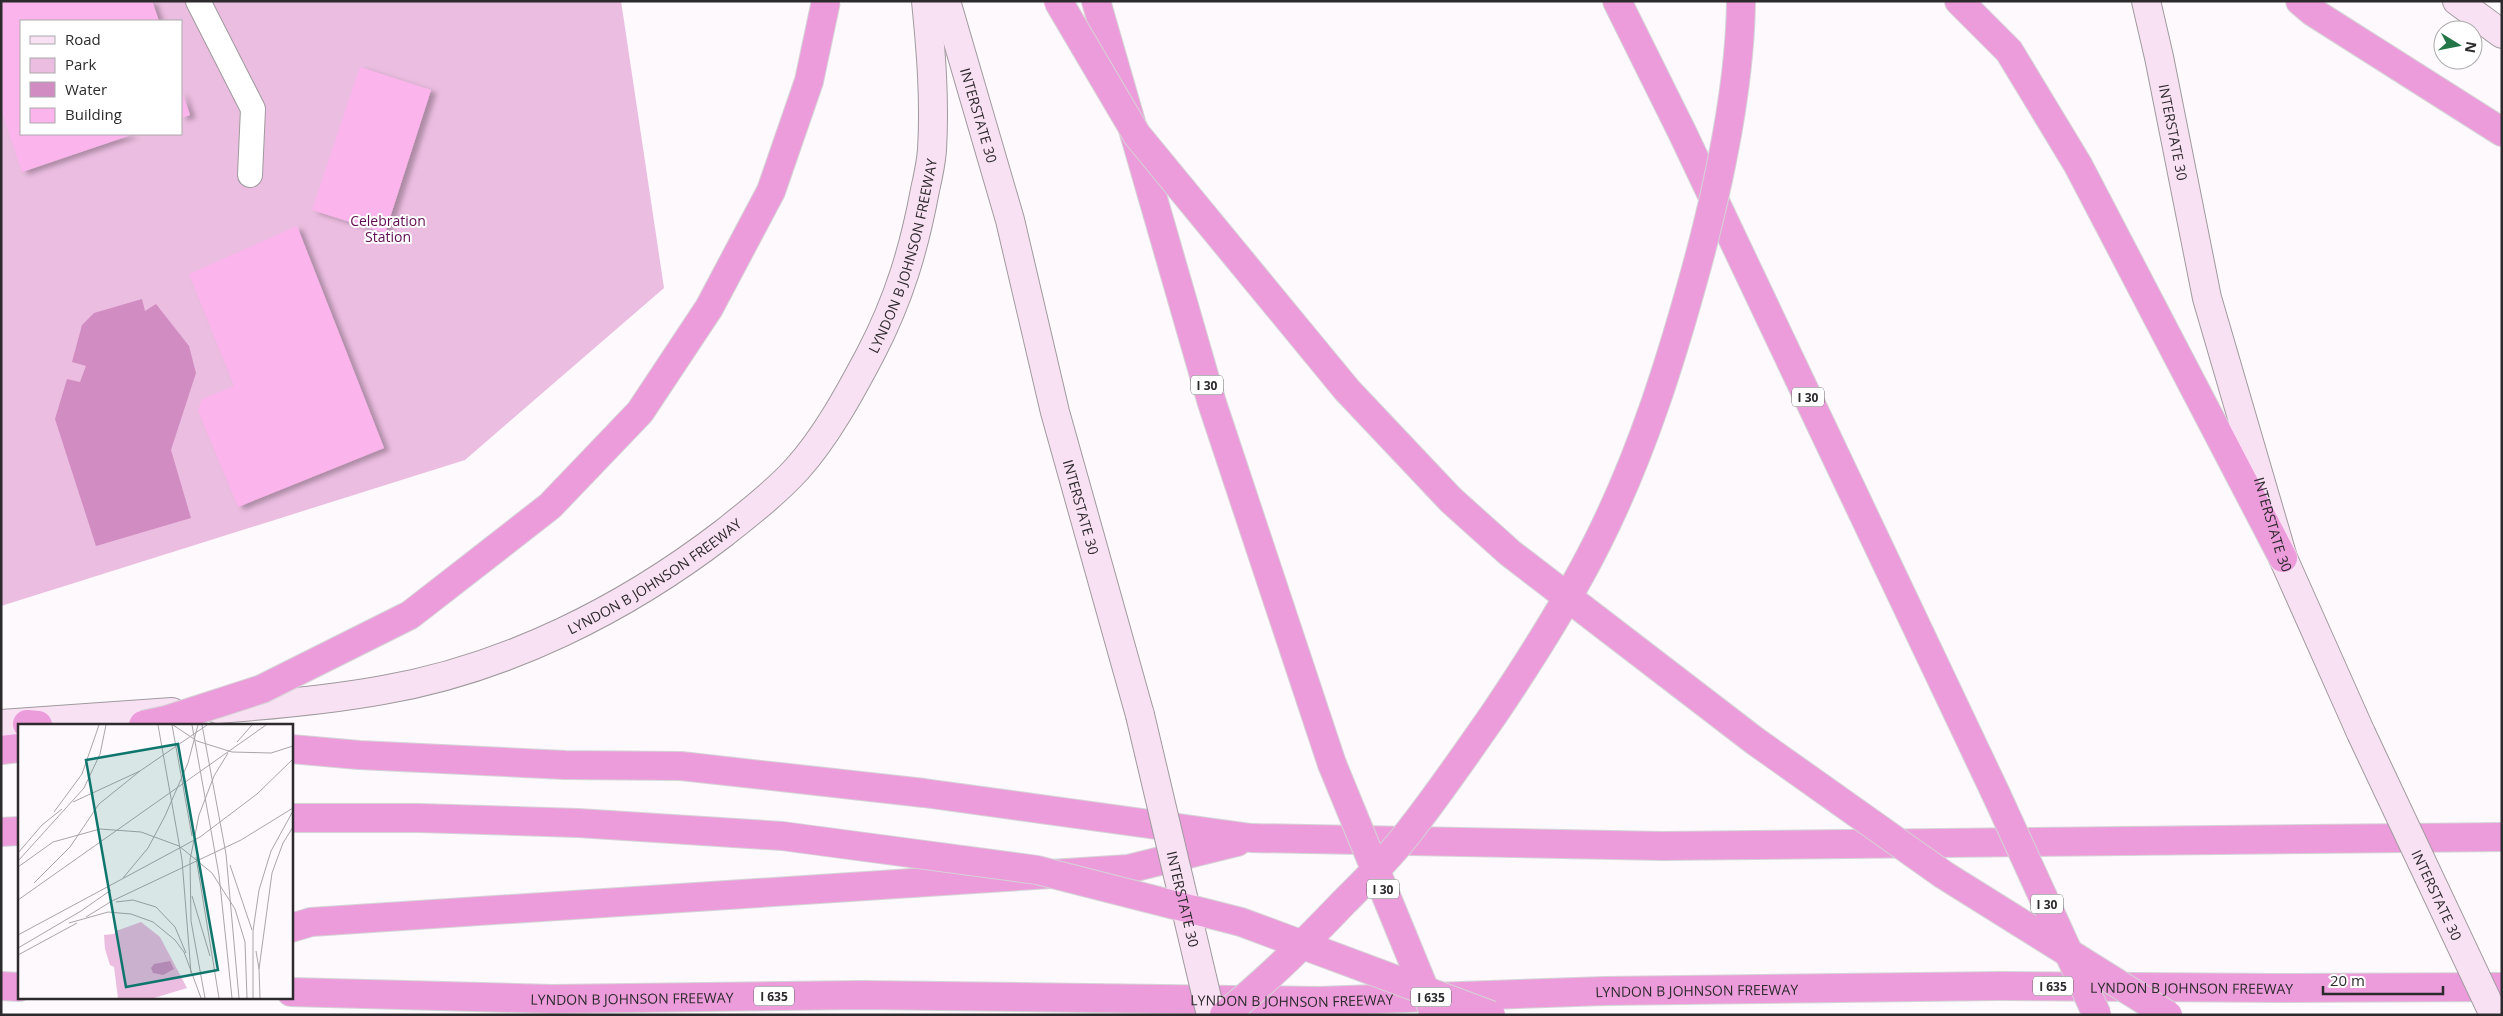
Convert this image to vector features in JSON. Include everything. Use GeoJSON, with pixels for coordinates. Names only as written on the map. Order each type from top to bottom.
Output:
{"type":"FeatureCollection","features":[{"type":"Feature","properties":{"kind":"highway"},"geometry":{"type":"LineString","coordinates":[[148,724],[166,720],[262,689],[410,615],[550,506],[640,412],[710,308],[771,191],[809,81],[826,1]]}},
{"type":"Feature","properties":{"kind":"highway"},"geometry":{"type":"LineString","coordinates":[[1058,1],[1137,134],[1168,172],[1347,390],[1452,500],[1510,553],[1755,741],[1944,875],[2168,1015]]}},
{"type":"Feature","properties":{"kind":"highway","name":"I 30"},"geometry":{"type":"LineString","coordinates":[[1096,1],[1212,403],[1332,764],[1435,1015]]}},
{"type":"Feature","properties":{"kind":"highway","name":"I 30"},"geometry":{"type":"LineString","coordinates":[[1617,1],[1682,132],[1996,794],[2097,1015]]}},
{"type":"Feature","properties":{"kind":"highway"},"geometry":{"type":"LineString","coordinates":[[1224,1015],[1274,973],[1326,922],[1406,835],[1458,766],[1549,630],[1597,543],[1636,455],[1660,388],[1709,221],[1729,120],[1741,22],[1741,1]]}},
{"type":"Feature","properties":{"kind":"highway"},"geometry":{"type":"LineString","coordinates":[[1959,1],[2009,51],[2078,165],[2283,558]]}},
{"type":"Feature","properties":{"kind":"highway"},"geometry":{"type":"LineString","coordinates":[[2300,1],[2312,12],[2502,132]]}},
{"type":"Feature","properties":{"kind":"highway"},"geometry":{"type":"LineString","coordinates":[[1,750],[18,733]]}},
{"type":"Feature","properties":{"kind":"highway"},"geometry":{"type":"LineString","coordinates":[[292,748],[359,755],[566,765],[681,766],[924,793],[1251,838],[1662,846],[2502,837]]}},
{"type":"Feature","properties":{"kind":"highway"},"geometry":{"type":"LineString","coordinates":[[292,818],[419,818],[568,823],[782,836],[1037,870],[1241,922],[1491,1015]]}},
{"type":"Feature","properties":{"kind":"highway"},"geometry":{"type":"LineString","coordinates":[[1,832],[18,832]]}},
{"type":"Feature","properties":{"kind":"highway"},"geometry":{"type":"LineString","coordinates":[[292,928],[311,922],[1128,870],[1251,838]]}},
{"type":"Feature","properties":{"kind":"highway"},"geometry":{"type":"LineString","coordinates":[[1,986],[18,987]]}},
{"type":"Feature","properties":{"kind":"highway","name":"LYNDON B JOHNSON FREEWAY"},"geometry":{"type":"LineString","coordinates":[[292,992],[552,999],[872,995],[1319,1001],[1605,991],[2000,986],[2502,988]]}},
{"type":"Feature","properties":{"kind":"main road","name":"LYNDON B JOHNSON FREEWAY"},"geometry":{"type":"LineString","coordinates":[[82,724],[296,703],[385,690],[467,669],[544,640],[620,602],[685,563],[746,516],[798,468],[846,401],[888,320],[916,240],[932,153],[933,72],[926,1]]}},
{"type":"Feature","properties":{"kind":"main road","name":"INTERSTATE 30"},"geometry":{"type":"LineString","coordinates":[[946,1],[1010,220],[1055,412],[1140,715],[1211,1015]]}},
{"type":"Feature","properties":{"kind":"main road","name":"INTERSTATE 30"},"geometry":{"type":"LineString","coordinates":[[2146,1],[2160,57],[2208,298],[2283,558],[2361,733],[2494,1015]]}},
{"type":"Feature","properties":{"kind":"main road"},"geometry":{"type":"LineString","coordinates":[[2457,1],[2502,34]]}},
{"type":"Feature","properties":{"kind":"lane"},"geometry":{"type":"LineString","coordinates":[[198,1],[253,109],[250,175]]}},
{"type":"Feature","properties":{"kind":"green space","name":"Celebration Station"},"geometry":{"type":"Polygon","coordinates":[[[1,1],[621,1],[664,288],[465,460],[1,606],[1,1]]]}},
{"type":"Feature","properties":{"kind":"water"},"geometry":{"type":"Polygon","coordinates":[[[142,299],[145,311],[156,304],[189,346],[196,373],[171,450],[191,518],[96,546],[55,419],[67,379],[80,382],[86,366],[72,362],[82,325],[94,313],[142,299]]]}},
{"type":"Feature","properties":{"kind":"building"},"geometry":{"type":"Polygon","coordinates":[[[1,1],[152,1],[159,20],[20,20],[20,135],[131,135],[22,172],[1,109],[1,1]]]}},
{"type":"Feature","properties":{"kind":"building"},"geometry":{"type":"Polygon","coordinates":[[[360,67],[431,90],[385,233],[312,210],[360,67]]]}},
{"type":"Feature","properties":{"kind":"building"},"geometry":{"type":"Polygon","coordinates":[[[182,93],[190,115],[182,118],[182,93]]]}},
{"type":"Feature","properties":{"kind":"building"},"geometry":{"type":"Polygon","coordinates":[[[297,226],[384,448],[238,507],[198,411],[202,399],[234,386],[189,274],[297,226]]]}}]}
